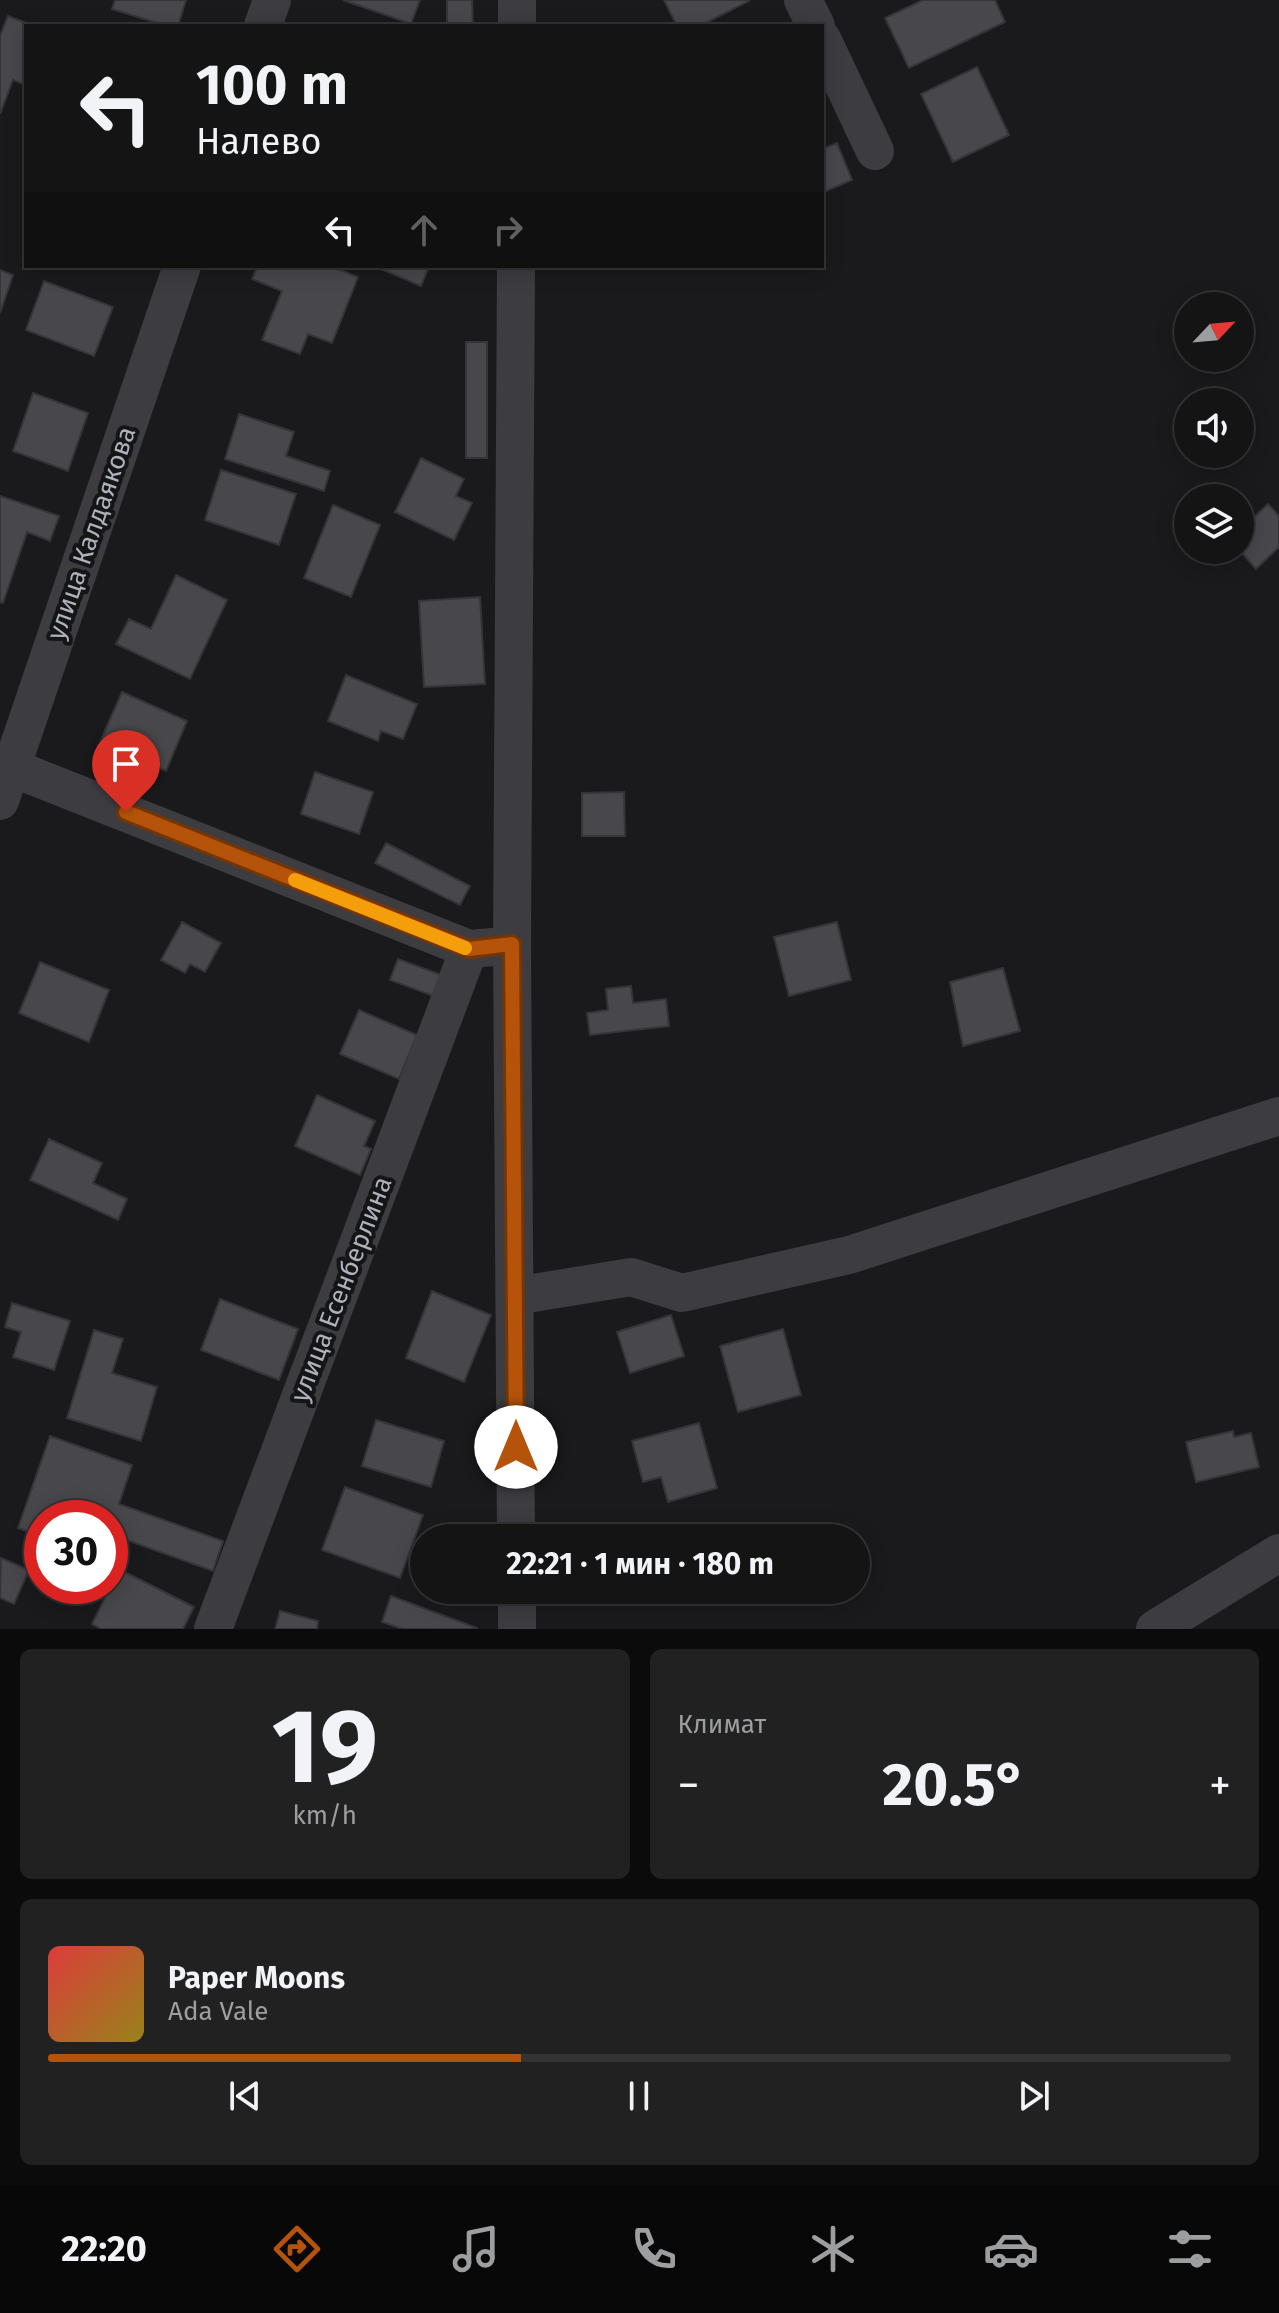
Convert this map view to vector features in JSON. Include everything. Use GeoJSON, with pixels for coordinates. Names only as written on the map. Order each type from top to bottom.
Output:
{"type":"FeatureCollection","features":[{"type":"Feature","properties":{"kind":"street"},"geometry":{"type":"LineString","coordinates":[[264,24],[272,0]]}},
{"type":"Feature","properties":{"kind":"street"},"geometry":{"type":"LineString","coordinates":[[517,0],[517,24]]}},
{"type":"Feature","properties":{"kind":"street"},"geometry":{"type":"LineString","coordinates":[[803,0],[815,24]]}},
{"type":"Feature","properties":{"kind":"street"},"geometry":{"type":"LineString","coordinates":[[824,43],[875,151]]}},
{"type":"Feature","properties":{"kind":"street","name":"улица Калдаякова"},"geometry":{"type":"LineString","coordinates":[[4,776],[181,268]]}},
{"type":"Feature","properties":{"kind":"street"},"geometry":{"type":"LineString","coordinates":[[516,268],[512,944],[516,1524]]}},
{"type":"Feature","properties":{"kind":"street"},"geometry":{"type":"LineString","coordinates":[[4,776],[469,949],[512,944]]}},
{"type":"Feature","properties":{"kind":"street","name":"улица Есенберлина"},"geometry":{"type":"LineString","coordinates":[[213,1629],[469,949]]}},
{"type":"Feature","properties":{"kind":"street"},"geometry":{"type":"LineString","coordinates":[[515,1296],[631,1277],[682,1293],[834,1259],[1279,1116]]}},
{"type":"Feature","properties":{"kind":"street"},"geometry":{"type":"LineString","coordinates":[[1155,1629],[1279,1553]]}},
{"type":"Feature","properties":{"kind":"street"},"geometry":{"type":"LineString","coordinates":[[517,1604],[517,1629]]}},
{"type":"Feature","properties":{"kind":"building"},"geometry":{"type":"Polygon","coordinates":[[[115,0],[186,0],[179,24],[161,24],[112,9],[115,0]]]}},
{"type":"Feature","properties":{"kind":"building"},"geometry":{"type":"Polygon","coordinates":[[[343,0],[420,0],[411,24],[343,0]]]}},
{"type":"Feature","properties":{"kind":"building"},"geometry":{"type":"Polygon","coordinates":[[[447,0],[472,0],[473,24],[447,24],[447,0]]]}},
{"type":"Feature","properties":{"kind":"building"},"geometry":{"type":"Polygon","coordinates":[[[664,0],[749,0],[704,24],[676,24],[664,0]]]}},
{"type":"Feature","properties":{"kind":"building"},"geometry":{"type":"Polygon","coordinates":[[[923,0],[995,0],[1005,22],[909,68],[885,18],[923,0]]]}},
{"type":"Feature","properties":{"kind":"building"},"geometry":{"type":"Polygon","coordinates":[[[8,16],[29,24],[24,24],[24,84],[13,80],[0,114],[0,36],[8,16]]]}},
{"type":"Feature","properties":{"kind":"building"},"geometry":{"type":"Polygon","coordinates":[[[977,67],[1009,135],[953,162],[921,94],[977,67]]]}},
{"type":"Feature","properties":{"kind":"building"},"geometry":{"type":"Polygon","coordinates":[[[837,143],[852,180],[824,192],[824,148],[837,143]]]}},
{"type":"Feature","properties":{"kind":"building"},"geometry":{"type":"Polygon","coordinates":[[[257,268],[336,268],[358,277],[332,343],[308,334],[300,354],[262,340],[282,291],[252,279],[257,268]]]}},
{"type":"Feature","properties":{"kind":"building"},"geometry":{"type":"Polygon","coordinates":[[[379,268],[428,268],[421,286],[379,268]]]}},
{"type":"Feature","properties":{"kind":"building"},"geometry":{"type":"Polygon","coordinates":[[[0,270],[13,275],[0,313],[0,270]]]}},
{"type":"Feature","properties":{"kind":"building"},"geometry":{"type":"Polygon","coordinates":[[[44,281],[113,307],[94,356],[26,330],[44,281]]]}},
{"type":"Feature","properties":{"kind":"building"},"geometry":{"type":"Polygon","coordinates":[[[466,342],[487,342],[487,458],[466,458],[466,342]]]}},
{"type":"Feature","properties":{"kind":"building"},"geometry":{"type":"Polygon","coordinates":[[[33,393],[88,413],[68,471],[13,451],[33,393]]]}},
{"type":"Feature","properties":{"kind":"building"},"geometry":{"type":"Polygon","coordinates":[[[239,414],[294,432],[286,456],[330,471],[324,491],[225,459],[239,414]]]}},
{"type":"Feature","properties":{"kind":"building"},"geometry":{"type":"Polygon","coordinates":[[[421,458],[464,479],[456,496],[472,503],[454,540],[395,512],[421,458]]]}},
{"type":"Feature","properties":{"kind":"building"},"geometry":{"type":"Polygon","coordinates":[[[221,470],[296,494],[279,545],[205,520],[221,470]]]}},
{"type":"Feature","properties":{"kind":"building"},"geometry":{"type":"Polygon","coordinates":[[[0,496],[59,516],[50,541],[27,532],[3,603],[0,602],[0,496]]]}},
{"type":"Feature","properties":{"kind":"building"},"geometry":{"type":"Polygon","coordinates":[[[1268,504],[1279,516],[1279,547],[1256,569],[1252,564],[1254,564],[1254,517],[1268,504]]]}},
{"type":"Feature","properties":{"kind":"building"},"geometry":{"type":"Polygon","coordinates":[[[333,505],[380,525],[351,597],[304,578],[333,505]]]}},
{"type":"Feature","properties":{"kind":"building"},"geometry":{"type":"Polygon","coordinates":[[[176,575],[227,600],[190,679],[116,644],[129,619],[151,629],[176,575]]]}},
{"type":"Feature","properties":{"kind":"building"},"geometry":{"type":"Polygon","coordinates":[[[480,597],[485,684],[424,687],[419,601],[480,597]]]}},
{"type":"Feature","properties":{"kind":"building"},"geometry":{"type":"Polygon","coordinates":[[[346,675],[417,704],[403,739],[381,731],[378,741],[328,721],[346,675]]]}},
{"type":"Feature","properties":{"kind":"building"},"geometry":{"type":"Polygon","coordinates":[[[122,692],[187,721],[166,771],[100,742],[122,692]]]}},
{"type":"Feature","properties":{"kind":"building"},"geometry":{"type":"Polygon","coordinates":[[[315,772],[373,792],[359,834],[301,814],[315,772]]]}},
{"type":"Feature","properties":{"kind":"building"},"geometry":{"type":"Polygon","coordinates":[[[624,792],[625,836],[582,836],[582,793],[624,792]]]}},
{"type":"Feature","properties":{"kind":"building"},"geometry":{"type":"Polygon","coordinates":[[[386,843],[470,886],[460,905],[375,863],[386,843]]]}},
{"type":"Feature","properties":{"kind":"building"},"geometry":{"type":"Polygon","coordinates":[[[182,922],[221,943],[205,972],[190,964],[185,973],[161,960],[182,922]]]}},
{"type":"Feature","properties":{"kind":"building"},"geometry":{"type":"Polygon","coordinates":[[[837,922],[851,980],[789,996],[774,937],[837,922]]]}},
{"type":"Feature","properties":{"kind":"building"},"geometry":{"type":"Polygon","coordinates":[[[398,959],[447,977],[439,998],[390,980],[398,959]]]}},
{"type":"Feature","properties":{"kind":"building"},"geometry":{"type":"Polygon","coordinates":[[[40,962],[109,990],[89,1042],[19,1013],[40,962]]]}},
{"type":"Feature","properties":{"kind":"building"},"geometry":{"type":"Polygon","coordinates":[[[1003,968],[1020,1031],[963,1046],[950,982],[1003,968]]]}},
{"type":"Feature","properties":{"kind":"building"},"geometry":{"type":"Polygon","coordinates":[[[631,986],[633,1003],[666,999],[669,1026],[590,1035],[587,1013],[608,1010],[606,989],[631,986]]]}},
{"type":"Feature","properties":{"kind":"building"},"geometry":{"type":"Polygon","coordinates":[[[359,1010],[417,1035],[399,1079],[340,1054],[359,1010]]]}},
{"type":"Feature","properties":{"kind":"building"},"geometry":{"type":"Polygon","coordinates":[[[317,1095],[375,1121],[364,1146],[371,1149],[360,1175],[295,1146],[317,1095]]]}},
{"type":"Feature","properties":{"kind":"building"},"geometry":{"type":"Polygon","coordinates":[[[49,1139],[102,1163],[93,1183],[127,1199],[118,1220],[30,1180],[49,1139]]]}},
{"type":"Feature","properties":{"kind":"building"},"geometry":{"type":"Polygon","coordinates":[[[432,1291],[491,1315],[464,1382],[406,1358],[432,1291]]]}},
{"type":"Feature","properties":{"kind":"building"},"geometry":{"type":"Polygon","coordinates":[[[220,1299],[298,1329],[279,1380],[201,1350],[220,1299]]]}},
{"type":"Feature","properties":{"kind":"building"},"geometry":{"type":"Polygon","coordinates":[[[12,1303],[70,1321],[54,1370],[13,1357],[21,1332],[5,1327],[12,1303]]]}},
{"type":"Feature","properties":{"kind":"building"},"geometry":{"type":"Polygon","coordinates":[[[671,1315],[684,1356],[630,1373],[617,1332],[671,1315]]]}},
{"type":"Feature","properties":{"kind":"building"},"geometry":{"type":"Polygon","coordinates":[[[783,1329],[801,1395],[738,1412],[720,1346],[783,1329]]]}},
{"type":"Feature","properties":{"kind":"building"},"geometry":{"type":"Polygon","coordinates":[[[94,1330],[123,1339],[112,1373],[157,1387],[141,1441],[67,1418],[94,1330]]]}},
{"type":"Feature","properties":{"kind":"building"},"geometry":{"type":"Polygon","coordinates":[[[376,1420],[444,1441],[431,1487],[362,1466],[376,1420]]]}},
{"type":"Feature","properties":{"kind":"building"},"geometry":{"type":"Polygon","coordinates":[[[699,1423],[717,1488],[668,1502],[661,1477],[643,1482],[632,1441],[699,1423]]]}},
{"type":"Feature","properties":{"kind":"building"},"geometry":{"type":"Polygon","coordinates":[[[1233,1431],[1234,1437],[1251,1433],[1259,1467],[1196,1482],[1186,1442],[1233,1431]]]}},
{"type":"Feature","properties":{"kind":"building"},"geometry":{"type":"Polygon","coordinates":[[[50,1436],[132,1465],[120,1500],[28,1500],[50,1436]]]}},
{"type":"Feature","properties":{"kind":"building"},"geometry":{"type":"Polygon","coordinates":[[[345,1487],[423,1515],[420,1524],[410,1524],[410,1551],[400,1578],[322,1550],[345,1487]]]}},
{"type":"Feature","properties":{"kind":"building"},"geometry":{"type":"Polygon","coordinates":[[[128,1507],[223,1541],[213,1571],[128,1540],[128,1507]]]}},
{"type":"Feature","properties":{"kind":"building"},"geometry":{"type":"Polygon","coordinates":[[[24,1511],[24,1530],[18,1528],[24,1511]]]}},
{"type":"Feature","properties":{"kind":"building"},"geometry":{"type":"Polygon","coordinates":[[[1,1558],[24,1568],[24,1581],[14,1604],[0,1598],[1,1558]]]}},
{"type":"Feature","properties":{"kind":"building"},"geometry":{"type":"Polygon","coordinates":[[[128,1574],[194,1607],[183,1629],[101,1629],[92,1624],[102,1604],[128,1604],[128,1574]]]}},
{"type":"Feature","properties":{"kind":"building"},"geometry":{"type":"Polygon","coordinates":[[[391,1596],[477,1629],[402,1629],[382,1622],[391,1596]]]}},
{"type":"Feature","properties":{"kind":"building"},"geometry":{"type":"Polygon","coordinates":[[[280,1611],[318,1621],[317,1629],[275,1629],[280,1611]]]}},
{"type":"Feature","properties":{"kind":"slow traffic"},"geometry":{"type":"LineString","coordinates":[[295,880],[465,948]]}},
{"type":"Feature","properties":{"kind":"route"},"geometry":{"type":"LineString","coordinates":[[126,812],[469,949],[512,944],[516,1447]]}}]}
